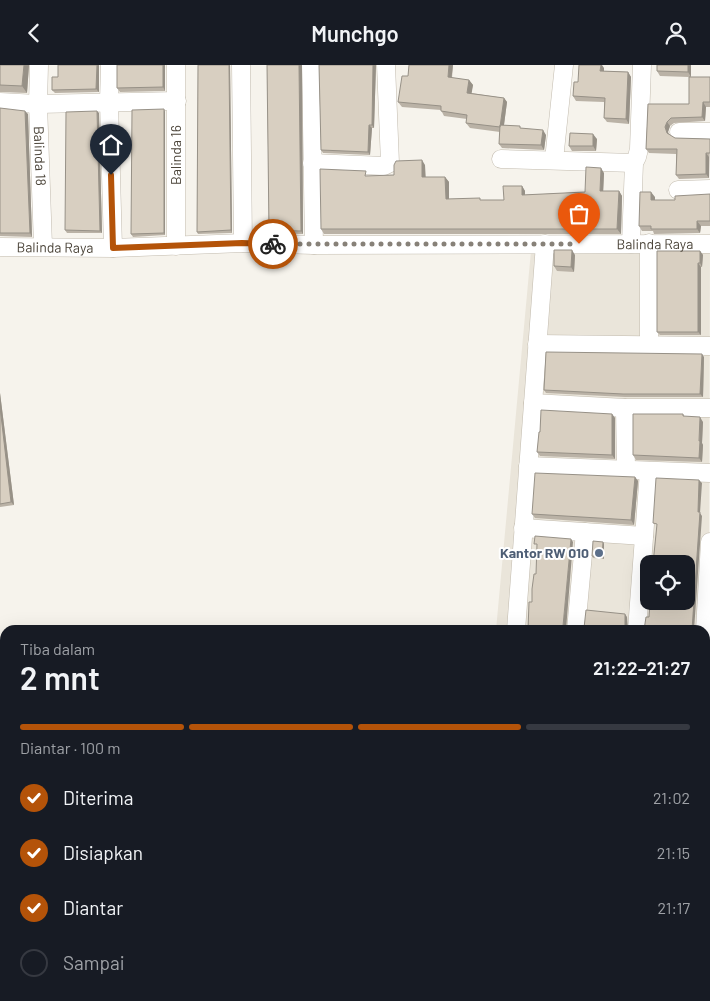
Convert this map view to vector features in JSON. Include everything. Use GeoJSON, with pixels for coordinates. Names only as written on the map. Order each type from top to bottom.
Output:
{"type":"FeatureCollection","features":[{"type":"Feature","properties":{"kind":"street","name":"Balinda 18"},"geometry":{"type":"LineString","coordinates":[[39,65],[38,104],[43,246]]}},
{"type":"Feature","properties":{"kind":"street"},"geometry":{"type":"LineString","coordinates":[[110,65],[109,102],[113,248]]}},
{"type":"Feature","properties":{"kind":"street","name":"Balinda 16"},"geometry":{"type":"LineString","coordinates":[[176,65],[176,245]]}},
{"type":"Feature","properties":{"kind":"street"},"geometry":{"type":"LineString","coordinates":[[241,65],[242,243]]}},
{"type":"Feature","properties":{"kind":"street"},"geometry":{"type":"LineString","coordinates":[[311,65],[314,245]]}},
{"type":"Feature","properties":{"kind":"street"},"geometry":{"type":"LineString","coordinates":[[312,163],[384,166],[390,163],[386,65]]}},
{"type":"Feature","properties":{"kind":"street"},"geometry":{"type":"LineString","coordinates":[[554,159],[564,65]]}},
{"type":"Feature","properties":{"kind":"street"},"geometry":{"type":"LineString","coordinates":[[631,244],[634,163],[638,157],[639,149],[642,65]]}},
{"type":"Feature","properties":{"kind":"street"},"geometry":{"type":"LineString","coordinates":[[0,102],[38,104],[177,101]]}},
{"type":"Feature","properties":{"kind":"street"},"geometry":{"type":"LineString","coordinates":[[679,132],[710,132]]}},
{"type":"Feature","properties":{"kind":"street"},"geometry":{"type":"LineString","coordinates":[[502,159],[554,159],[634,163]]}},
{"type":"Feature","properties":{"kind":"street"},"geometry":{"type":"LineString","coordinates":[[678,190],[710,189]]}},
{"type":"Feature","properties":{"kind":"street","name":"Balinda Raya"},"geometry":{"type":"LineString","coordinates":[[0,247],[113,248],[242,243],[314,245],[710,244]]}},
{"type":"Feature","properties":{"kind":"street"},"geometry":{"type":"LineString","coordinates":[[649,243],[649,345]]}},
{"type":"Feature","properties":{"kind":"street"},"geometry":{"type":"LineString","coordinates":[[516,625],[545,244]]}},
{"type":"Feature","properties":{"kind":"street"},"geometry":{"type":"LineString","coordinates":[[538,344],[710,346]]}},
{"type":"Feature","properties":{"kind":"street"},"geometry":{"type":"LineString","coordinates":[[533,403],[625,409],[710,408]]}},
{"type":"Feature","properties":{"kind":"street"},"geometry":{"type":"LineString","coordinates":[[625,409],[626,470]]}},
{"type":"Feature","properties":{"kind":"street"},"geometry":{"type":"LineString","coordinates":[[528,466],[710,473]]}},
{"type":"Feature","properties":{"kind":"street"},"geometry":{"type":"LineString","coordinates":[[637,625],[649,471]]}},
{"type":"Feature","properties":{"kind":"street"},"geometry":{"type":"LineString","coordinates":[[523,528],[644,535]]}},
{"type":"Feature","properties":{"kind":"street"},"geometry":{"type":"LineString","coordinates":[[576,625],[585,532]]}},
{"type":"Feature","properties":{"kind":"street"},"geometry":{"type":"LineString","coordinates":[[705,625],[710,542]]}},
{"type":"Feature","properties":{"kind":"shaded area"},"geometry":{"type":"Polygon","coordinates":[[[532,240],[710,240],[709,625],[496,625],[532,240]]]}},
{"type":"Feature","properties":{"kind":"building"},"geometry":{"type":"Polygon","coordinates":[[[0,65],[24,65],[22,86],[0,85],[0,65]]]}},
{"type":"Feature","properties":{"kind":"building"},"geometry":{"type":"Polygon","coordinates":[[[58,65],[97,65],[96,89],[52,90],[52,77],[58,77],[58,65]]]}},
{"type":"Feature","properties":{"kind":"building"},"geometry":{"type":"Polygon","coordinates":[[[117,65],[163,65],[163,87],[117,88],[117,65]]]}},
{"type":"Feature","properties":{"kind":"building"},"geometry":{"type":"Polygon","coordinates":[[[198,65],[229,65],[231,230],[197,232],[198,65]]]}},
{"type":"Feature","properties":{"kind":"building"},"geometry":{"type":"Polygon","coordinates":[[[267,65],[299,65],[301,231],[269,230],[267,65]]]}},
{"type":"Feature","properties":{"kind":"building"},"geometry":{"type":"Polygon","coordinates":[[[319,65],[373,65],[372,125],[369,125],[368,152],[321,150],[319,65]]]}},
{"type":"Feature","properties":{"kind":"building"},"geometry":{"type":"Polygon","coordinates":[[[409,65],[449,65],[448,77],[469,80],[467,93],[504,98],[500,127],[466,123],[467,115],[441,111],[441,106],[398,102],[402,76],[408,76],[409,65]]]}},
{"type":"Feature","properties":{"kind":"building"},"geometry":{"type":"Polygon","coordinates":[[[579,65],[601,65],[600,71],[628,72],[626,119],[604,118],[605,98],[573,96],[574,82],[578,82],[579,65]]]}},
{"type":"Feature","properties":{"kind":"building"},"geometry":{"type":"Polygon","coordinates":[[[657,65],[688,65],[688,72],[657,71],[657,65]]]}},
{"type":"Feature","properties":{"kind":"building"},"geometry":{"type":"Polygon","coordinates":[[[689,77],[710,77],[710,102],[703,102],[702,117],[671,118],[665,127],[667,133],[675,138],[710,139],[710,153],[706,153],[706,174],[676,175],[677,149],[646,149],[648,104],[689,104],[689,77]]]}},
{"type":"Feature","properties":{"kind":"building"},"geometry":{"type":"Polygon","coordinates":[[[0,108],[25,111],[30,233],[0,233],[0,108]]]}},
{"type":"Feature","properties":{"kind":"building"},"geometry":{"type":"Polygon","coordinates":[[[164,109],[164,233],[131,234],[132,110],[164,109]]]}},
{"type":"Feature","properties":{"kind":"building"},"geometry":{"type":"Polygon","coordinates":[[[97,111],[100,231],[65,230],[66,112],[97,111]]]}},
{"type":"Feature","properties":{"kind":"building"},"geometry":{"type":"Polygon","coordinates":[[[500,125],[543,130],[541,145],[499,144],[500,125]]]}},
{"type":"Feature","properties":{"kind":"building"},"geometry":{"type":"Polygon","coordinates":[[[570,133],[593,134],[593,146],[569,146],[570,133]]]}},
{"type":"Feature","properties":{"kind":"building"},"geometry":{"type":"Polygon","coordinates":[[[422,160],[422,177],[445,177],[446,199],[480,198],[480,200],[504,200],[503,186],[522,186],[522,195],[585,192],[586,167],[601,168],[600,191],[619,191],[617,229],[321,229],[320,169],[366,171],[365,176],[394,175],[396,161],[422,160]]]}},
{"type":"Feature","properties":{"kind":"building"},"geometry":{"type":"Polygon","coordinates":[[[640,192],[651,192],[651,200],[675,200],[675,196],[710,194],[710,221],[697,221],[697,229],[651,229],[651,226],[639,226],[640,192]]]}},
{"type":"Feature","properties":{"kind":"building"},"geometry":{"type":"Polygon","coordinates":[[[554,250],[572,250],[571,267],[554,266],[554,250]]]}},
{"type":"Feature","properties":{"kind":"building"},"geometry":{"type":"Polygon","coordinates":[[[657,251],[700,251],[700,263],[698,263],[698,332],[657,332],[657,251]]]}},
{"type":"Feature","properties":{"kind":"building"},"geometry":{"type":"Polygon","coordinates":[[[546,352],[702,354],[700,394],[623,394],[544,390],[546,352]]]}},
{"type":"Feature","properties":{"kind":"building"},"geometry":{"type":"Polygon","coordinates":[[[0,407],[11,502],[0,504],[0,407]]]}},
{"type":"Feature","properties":{"kind":"building"},"geometry":{"type":"Polygon","coordinates":[[[541,410],[612,414],[612,455],[537,452],[541,410]]]}},
{"type":"Feature","properties":{"kind":"building"},"geometry":{"type":"Polygon","coordinates":[[[633,414],[683,414],[683,416],[700,417],[699,458],[633,455],[633,414]]]}},
{"type":"Feature","properties":{"kind":"building"},"geometry":{"type":"Polygon","coordinates":[[[535,473],[635,477],[631,520],[532,514],[535,473]]]}},
{"type":"Feature","properties":{"kind":"building"},"geometry":{"type":"Polygon","coordinates":[[[656,478],[699,480],[698,512],[700,512],[695,586],[695,555],[654,555],[657,524],[653,523],[656,478]]]}},
{"type":"Feature","properties":{"kind":"building"},"geometry":{"type":"Polygon","coordinates":[[[535,536],[571,539],[563,625],[528,625],[529,602],[532,602],[534,574],[536,574],[537,544],[534,544],[535,536]]]}},
{"type":"Feature","properties":{"kind":"building"},"geometry":{"type":"Polygon","coordinates":[[[593,541],[603,542],[602,557],[592,556],[593,541]]]}},
{"type":"Feature","properties":{"kind":"building"},"geometry":{"type":"Polygon","coordinates":[[[586,610],[625,614],[625,625],[584,625],[586,610]]]}},
{"type":"Feature","properties":{"kind":"building"},"geometry":{"type":"Polygon","coordinates":[[[649,610],[693,610],[692,625],[645,625],[646,617],[649,617],[649,610]]]}},
{"type":"Feature","properties":{"kind":"way so far"},"geometry":{"type":"LineString","coordinates":[[273,244],[579,244]]}},
{"type":"Feature","properties":{"kind":"place","name":"Kantor RW 010"},"geometry":{"type":"Point","coordinates":[599,553]}},
{"type":"Feature","properties":{"kind":"route"},"geometry":{"type":"LineString","coordinates":[[111,175],[113,248],[242,243],[273,244]]}}]}
